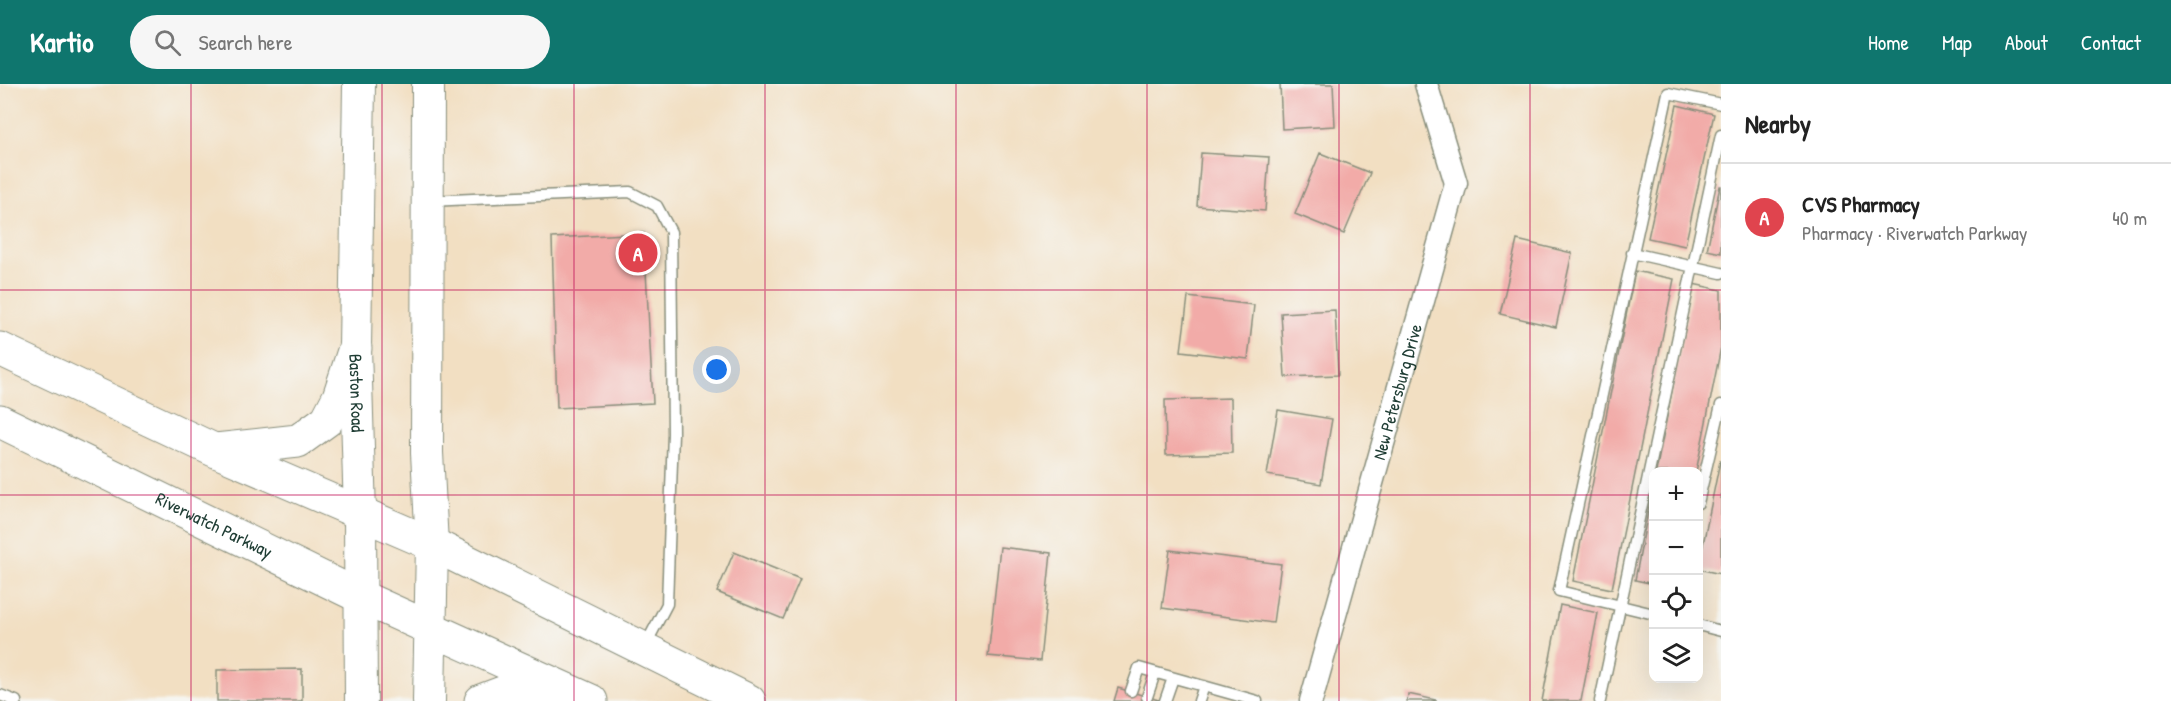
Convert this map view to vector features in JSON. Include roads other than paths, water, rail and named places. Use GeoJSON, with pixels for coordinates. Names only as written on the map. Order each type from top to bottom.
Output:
{"type":"FeatureCollection","features":[{"type":"Feature","properties":{"kind":"main road","name":"Baston Road"},"geometry":{"type":"LineString","coordinates":[[359,84],[355,348],[362,597],[361,701]]}},
{"type":"Feature","properties":{"kind":"main road"},"geometry":{"type":"LineString","coordinates":[[428,84],[427,453],[432,544],[429,701]]}},
{"type":"Feature","properties":{"kind":"main road"},"geometry":{"type":"LineString","coordinates":[[214,450],[298,441],[327,420],[339,397],[355,348]]}},
{"type":"Feature","properties":{"kind":"main road"},"geometry":{"type":"LineString","coordinates":[[0,349],[214,450],[432,544],[749,701]]}},
{"type":"Feature","properties":{"kind":"main road","name":"Riverwatch Parkway"},"geometry":{"type":"LineString","coordinates":[[0,421],[362,597],[580,696]]}},
{"type":"Feature","properties":{"kind":"main road"},"geometry":{"type":"LineString","coordinates":[[481,701],[513,689],[580,696]]}},
{"type":"Feature","properties":{"kind":"street","name":"New Petersburg Drive"},"geometry":{"type":"LineString","coordinates":[[1311,701],[1456,183],[1426,84]]}},
{"type":"Feature","properties":{"kind":"lane"},"geometry":{"type":"LineString","coordinates":[[1649,613],[1559,591],[1668,93],[1721,104]]}},
{"type":"Feature","properties":{"kind":"lane"},"geometry":{"type":"LineString","coordinates":[[1600,701],[1691,266],[1721,135]]}},
{"type":"Feature","properties":{"kind":"lane"},"geometry":{"type":"LineString","coordinates":[[428,201],[630,192],[657,206],[671,232],[673,433],[667,604],[644,649]]}},
{"type":"Feature","properties":{"kind":"lane"},"geometry":{"type":"LineString","coordinates":[[1632,253],[1721,273]]}},
{"type":"Feature","properties":{"kind":"lane"},"geometry":{"type":"LineString","coordinates":[[1703,482],[1721,405]]}},
{"type":"Feature","properties":{"kind":"lane"},"geometry":{"type":"LineString","coordinates":[[1703,626],[1721,631]]}},
{"type":"Feature","properties":{"kind":"lane"},"geometry":{"type":"LineString","coordinates":[[1131,692],[1139,668],[1204,686],[1221,696],[1257,701]]}},
{"type":"Feature","properties":{"kind":"lane"},"geometry":{"type":"LineString","coordinates":[[1147,697],[1155,673]]}},
{"type":"Feature","properties":{"kind":"lane"},"geometry":{"type":"LineString","coordinates":[[1165,701],[1173,678]]}},
{"type":"Feature","properties":{"kind":"lane"},"geometry":{"type":"LineString","coordinates":[[1199,701],[1204,686]]}},
{"type":"Feature","properties":{"kind":"place","name":"CVS Pharmacy"},"geometry":{"type":"Point","coordinates":[638,253]}}]}
